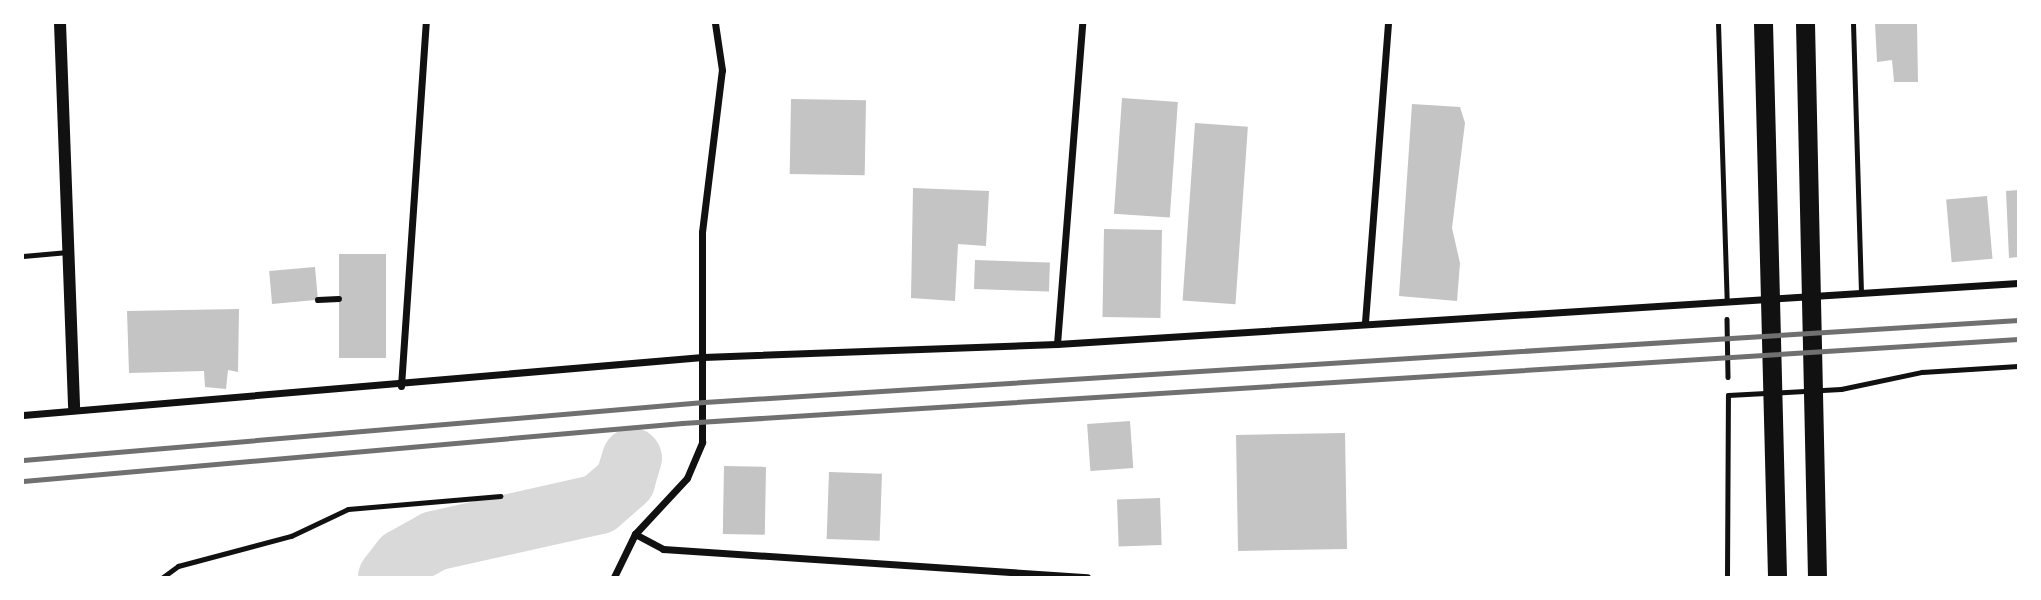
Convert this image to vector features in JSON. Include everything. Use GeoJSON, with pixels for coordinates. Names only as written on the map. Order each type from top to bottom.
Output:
{"type":"FeatureCollection","features":[{"type":"Feature","properties":{"kind":"highway"},"geometry":{"type":"LineString","coordinates":[[1763,23],[1773,274],[1777,577]]}},
{"type":"Feature","properties":{"kind":"highway"},"geometry":{"type":"LineString","coordinates":[[1805,23],[1817,577]]}},
{"type":"Feature","properties":{"kind":"street"},"geometry":{"type":"LineString","coordinates":[[60,23],[74,407]]}},
{"type":"Feature","properties":{"kind":"street"},"geometry":{"type":"LineString","coordinates":[[401,386],[426,23]]}},
{"type":"Feature","properties":{"kind":"street"},"geometry":{"type":"LineString","coordinates":[[614,577],[635,534],[696,463],[705,421],[705,181],[722,70],[715,23]]}},
{"type":"Feature","properties":{"kind":"street"},"geometry":{"type":"LineString","coordinates":[[1057,344],[1082,23]]}},
{"type":"Feature","properties":{"kind":"street"},"geometry":{"type":"LineString","coordinates":[[1365,322],[1388,23]]}},
{"type":"Feature","properties":{"kind":"street"},"geometry":{"type":"LineString","coordinates":[[23,415],[74,407],[401,386],[703,357],[1057,344],[1365,322],[2018,283]]}},
{"type":"Feature","properties":{"kind":"street"},"geometry":{"type":"LineString","coordinates":[[318,300],[339,299]]}},
{"type":"Feature","properties":{"kind":"street"},"geometry":{"type":"LineString","coordinates":[[635,534],[663,549],[1087,577]]}},
{"type":"Feature","properties":{"kind":"lane"},"geometry":{"type":"LineString","coordinates":[[1718,23],[1727,302]]}},
{"type":"Feature","properties":{"kind":"lane"},"geometry":{"type":"LineString","coordinates":[[1853,23],[1861,293]]}},
{"type":"Feature","properties":{"kind":"lane"},"geometry":{"type":"LineString","coordinates":[[23,256],[69,252]]}},
{"type":"Feature","properties":{"kind":"lane"},"geometry":{"type":"LineString","coordinates":[[1727,577],[1728,395],[1841,389],[1922,372],[2018,366]]}},
{"type":"Feature","properties":{"kind":"lane"},"geometry":{"type":"LineString","coordinates":[[163,577],[178,566],[291,536],[348,509],[499,496]]}},
{"type":"Feature","properties":{"kind":"path"},"geometry":{"type":"LineString","coordinates":[[1727,302],[1728,395]]}},
{"type":"Feature","properties":{"kind":"building"},"geometry":{"type":"Polygon","coordinates":[[[1875,23],[1917,23],[1918,82],[1894,82],[1892,60],[1877,62],[1875,23]]]}},
{"type":"Feature","properties":{"kind":"building"},"geometry":{"type":"Polygon","coordinates":[[[1122,98],[1178,102],[1170,218],[1114,214],[1122,98]]]}},
{"type":"Feature","properties":{"kind":"building"},"geometry":{"type":"Polygon","coordinates":[[[791,99],[866,100],[865,175],[790,174],[791,99]]]}},
{"type":"Feature","properties":{"kind":"building"},"geometry":{"type":"Polygon","coordinates":[[[1412,104],[1460,107],[1465,123],[1452,228],[1460,263],[1457,301],[1399,296],[1412,104]]]}},
{"type":"Feature","properties":{"kind":"building"},"geometry":{"type":"Polygon","coordinates":[[[1195,123],[1248,127],[1235,304],[1183,301],[1195,123]]]}},
{"type":"Feature","properties":{"kind":"building"},"geometry":{"type":"Polygon","coordinates":[[[913,188],[989,191],[986,246],[958,244],[955,301],[911,298],[913,188]]]}},
{"type":"Feature","properties":{"kind":"building"},"geometry":{"type":"Polygon","coordinates":[[[2018,190],[2018,257],[2009,258],[2006,191],[2018,190]]]}},
{"type":"Feature","properties":{"kind":"building"},"geometry":{"type":"Polygon","coordinates":[[[1987,196],[1992,259],[1952,262],[1946,200],[1987,196]]]}},
{"type":"Feature","properties":{"kind":"building"},"geometry":{"type":"Polygon","coordinates":[[[1104,229],[1162,230],[1160,318],[1102,317],[1104,229]]]}},
{"type":"Feature","properties":{"kind":"building"},"geometry":{"type":"Polygon","coordinates":[[[339,254],[386,254],[386,358],[339,358],[339,254]]]}},
{"type":"Feature","properties":{"kind":"building"},"geometry":{"type":"Polygon","coordinates":[[[975,260],[1050,263],[1049,292],[974,289],[975,260]]]}},
{"type":"Feature","properties":{"kind":"building"},"geometry":{"type":"Polygon","coordinates":[[[315,267],[318,300],[272,304],[269,271],[315,267]]]}},
{"type":"Feature","properties":{"kind":"building"},"geometry":{"type":"Polygon","coordinates":[[[239,309],[238,372],[228,370],[226,389],[205,387],[204,371],[129,373],[127,311],[239,309]]]}},
{"type":"Feature","properties":{"kind":"building"},"geometry":{"type":"Polygon","coordinates":[[[1130,421],[1133,468],[1090,471],[1087,424],[1130,421]]]}},
{"type":"Feature","properties":{"kind":"building"},"geometry":{"type":"Polygon","coordinates":[[[1345,433],[1347,549],[1238,551],[1236,435],[1345,433]]]}},
{"type":"Feature","properties":{"kind":"building"},"geometry":{"type":"Polygon","coordinates":[[[724,466],[766,467],[765,535],[723,534],[724,466]]]}},
{"type":"Feature","properties":{"kind":"building"},"geometry":{"type":"Polygon","coordinates":[[[829,472],[882,474],[880,541],[827,539],[829,472]]]}},
{"type":"Feature","properties":{"kind":"building"},"geometry":{"type":"Polygon","coordinates":[[[1160,498],[1162,545],[1119,546],[1117,500],[1160,498]]]}},
{"type":"Feature","properties":{"kind":"waterway"},"geometry":{"type":"LineString","coordinates":[[388,577],[402,559],[434,541],[599,504],[625,481],[632,458]]}},
{"type":"Feature","properties":{"kind":"railway"},"geometry":{"type":"LineString","coordinates":[[23,460],[704,402],[2018,320]]}},
{"type":"Feature","properties":{"kind":"railway"},"geometry":{"type":"LineString","coordinates":[[23,481],[682,423],[2018,339]]}}]}
